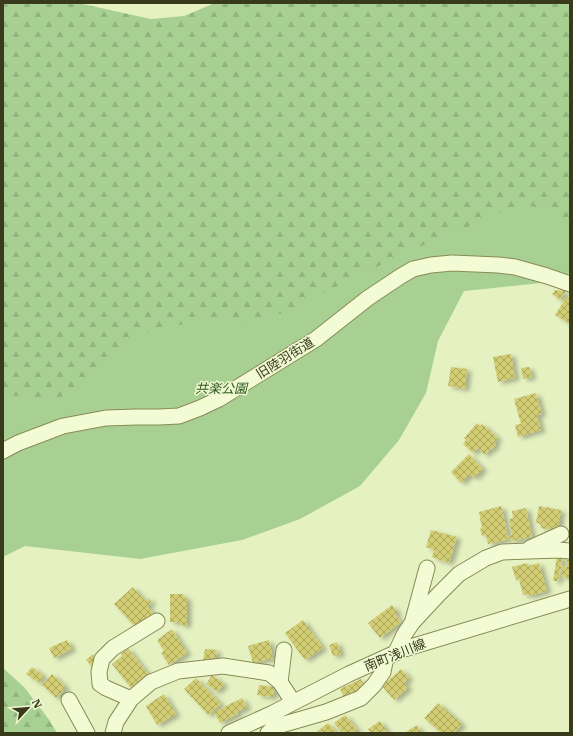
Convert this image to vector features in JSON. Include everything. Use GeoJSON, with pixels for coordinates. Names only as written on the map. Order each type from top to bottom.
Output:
{"type":"FeatureCollection","features":[{"type":"Feature","properties":{"kind":"street","name":"旧陸羽街道"},"geometry":{"type":"LineString","coordinates":[[3,452],[18,443],[63,426],[106,418],[179,416],[200,408],[219,399],[316,339],[368,298],[414,269],[431,265],[452,263],[498,265],[516,267],[570,284]]}},
{"type":"Feature","properties":{"kind":"street"},"geometry":{"type":"LineString","coordinates":[[523,551],[561,534]]}},
{"type":"Feature","properties":{"kind":"street"},"geometry":{"type":"LineString","coordinates":[[268,733],[274,727],[326,712],[361,698],[374,685],[383,672],[391,655],[412,623],[459,574],[486,558],[502,552],[570,551]]}},
{"type":"Feature","properties":{"kind":"street"},"geometry":{"type":"LineString","coordinates":[[412,623],[427,568]]}},
{"type":"Feature","properties":{"kind":"street","name":"南町浅川線"},"geometry":{"type":"LineString","coordinates":[[229,733],[404,648],[570,599]]}},
{"type":"Feature","properties":{"kind":"street"},"geometry":{"type":"LineString","coordinates":[[131,699],[100,684],[99,672],[102,659],[114,648],[157,621]]}},
{"type":"Feature","properties":{"kind":"street"},"geometry":{"type":"LineString","coordinates":[[280,682],[284,650]]}},
{"type":"Feature","properties":{"kind":"street"},"geometry":{"type":"LineString","coordinates":[[113,733],[116,722],[131,699],[151,682],[178,671],[222,666],[269,673],[280,682],[293,702]]}},
{"type":"Feature","properties":{"kind":"street"},"geometry":{"type":"LineString","coordinates":[[69,700],[87,733]]}},
{"type":"Feature","properties":{"kind":"green space"},"geometry":{"type":"Polygon","coordinates":[[[3,3],[78,3],[151,19],[184,16],[215,3],[570,3],[570,227],[550,214],[532,206],[511,208],[409,251],[283,313],[251,322],[206,320],[158,329],[143,334],[126,343],[81,389],[52,400],[29,396],[3,396],[3,3]]]}},
{"type":"Feature","properties":{"kind":"green space","name":"共楽公園"},"geometry":{"type":"Polygon","coordinates":[[[570,135],[570,273],[550,282],[464,291],[438,341],[426,393],[399,440],[360,486],[300,519],[242,540],[140,559],[25,546],[3,557],[3,375],[570,135]]]}},
{"type":"Feature","properties":{"kind":"green space"},"geometry":{"type":"Polygon","coordinates":[[[3,668],[24,687],[50,721],[57,733],[3,733],[3,668]]]}},
{"type":"Feature","properties":{"kind":"building"},"geometry":{"type":"Polygon","coordinates":[[[555,290],[566,291],[560,300],[552,294],[555,290]]]}},
{"type":"Feature","properties":{"kind":"building"},"geometry":{"type":"Polygon","coordinates":[[[567,296],[570,298],[570,324],[555,315],[567,296]]]}},
{"type":"Feature","properties":{"kind":"building"},"geometry":{"type":"Polygon","coordinates":[[[511,354],[515,378],[498,382],[493,357],[511,354]]]}},
{"type":"Feature","properties":{"kind":"building"},"geometry":{"type":"Polygon","coordinates":[[[451,367],[467,369],[465,389],[448,386],[451,367]]]}},
{"type":"Feature","properties":{"kind":"building"},"geometry":{"type":"Polygon","coordinates":[[[529,367],[532,377],[523,379],[521,368],[529,367]]]}},
{"type":"Feature","properties":{"kind":"building"},"geometry":{"type":"Polygon","coordinates":[[[536,393],[542,414],[537,415],[541,430],[518,437],[515,425],[521,424],[514,399],[536,393]]]}},
{"type":"Feature","properties":{"kind":"building"},"geometry":{"type":"Polygon","coordinates":[[[477,423],[480,426],[482,424],[498,438],[494,443],[496,445],[485,455],[478,448],[473,453],[463,444],[466,440],[464,438],[477,423]]]}},
{"type":"Feature","properties":{"kind":"building"},"geometry":{"type":"Polygon","coordinates":[[[469,454],[483,469],[474,478],[470,474],[461,483],[451,472],[469,454]]]}},
{"type":"Feature","properties":{"kind":"building"},"geometry":{"type":"Polygon","coordinates":[[[501,506],[509,539],[488,544],[486,535],[482,536],[480,529],[482,528],[479,512],[501,506]]]}},
{"type":"Feature","properties":{"kind":"building"},"geometry":{"type":"Polygon","coordinates":[[[539,506],[561,510],[558,528],[552,527],[551,530],[541,528],[541,524],[536,523],[539,506]]]}},
{"type":"Feature","properties":{"kind":"building"},"geometry":{"type":"Polygon","coordinates":[[[526,508],[532,537],[511,541],[510,536],[512,535],[509,519],[513,518],[512,511],[526,508]]]}},
{"type":"Feature","properties":{"kind":"building"},"geometry":{"type":"Polygon","coordinates":[[[431,530],[457,537],[449,563],[432,557],[434,550],[426,547],[431,530]]]}},
{"type":"Feature","properties":{"kind":"building"},"geometry":{"type":"Polygon","coordinates":[[[557,556],[563,557],[558,581],[553,581],[557,556]]]}},
{"type":"Feature","properties":{"kind":"building"},"geometry":{"type":"Polygon","coordinates":[[[567,560],[570,560],[570,578],[562,577],[562,566],[567,567],[567,560]]]}},
{"type":"Feature","properties":{"kind":"building"},"geometry":{"type":"Polygon","coordinates":[[[527,563],[528,566],[539,563],[547,591],[529,596],[528,594],[523,595],[519,579],[516,580],[512,567],[527,563]]]}},
{"type":"Feature","properties":{"kind":"building"},"geometry":{"type":"Polygon","coordinates":[[[133,587],[145,601],[149,598],[152,602],[147,606],[155,615],[138,630],[114,604],[133,587]]]}},
{"type":"Feature","properties":{"kind":"building"},"geometry":{"type":"Polygon","coordinates":[[[170,594],[183,594],[183,597],[187,598],[187,625],[180,625],[180,622],[170,622],[170,594]]]}},
{"type":"Feature","properties":{"kind":"building"},"geometry":{"type":"Polygon","coordinates":[[[392,605],[397,612],[395,614],[401,622],[380,638],[368,623],[392,605]]]}},
{"type":"Feature","properties":{"kind":"building"},"geometry":{"type":"Polygon","coordinates":[[[303,620],[323,648],[305,660],[285,633],[303,620]]]}},
{"type":"Feature","properties":{"kind":"building"},"geometry":{"type":"Polygon","coordinates":[[[172,629],[187,653],[169,665],[161,653],[164,651],[157,640],[172,629]]]}},
{"type":"Feature","properties":{"kind":"building"},"geometry":{"type":"Polygon","coordinates":[[[67,640],[72,649],[54,658],[49,648],[67,640]]]}},
{"type":"Feature","properties":{"kind":"building"},"geometry":{"type":"Polygon","coordinates":[[[269,640],[273,658],[253,663],[248,646],[269,640]]]}},
{"type":"Feature","properties":{"kind":"building"},"geometry":{"type":"Polygon","coordinates":[[[337,642],[341,654],[333,656],[329,645],[337,642]]]}},
{"type":"Feature","properties":{"kind":"building"},"geometry":{"type":"Polygon","coordinates":[[[128,648],[148,674],[131,688],[112,664],[122,656],[121,654],[128,648]]]}},
{"type":"Feature","properties":{"kind":"building"},"geometry":{"type":"Polygon","coordinates":[[[205,649],[217,650],[215,662],[203,660],[205,649]]]}},
{"type":"Feature","properties":{"kind":"building"},"geometry":{"type":"Polygon","coordinates":[[[93,654],[98,662],[92,667],[86,660],[93,654]]]}},
{"type":"Feature","properties":{"kind":"building"},"geometry":{"type":"Polygon","coordinates":[[[32,667],[44,676],[39,683],[26,674],[32,667]]]}},
{"type":"Feature","properties":{"kind":"building"},"geometry":{"type":"Polygon","coordinates":[[[401,669],[409,678],[404,683],[408,688],[394,700],[382,686],[401,669]]]}},
{"type":"Feature","properties":{"kind":"building"},"geometry":{"type":"Polygon","coordinates":[[[52,674],[66,687],[56,698],[42,685],[52,674]]]}},
{"type":"Feature","properties":{"kind":"building"},"geometry":{"type":"Polygon","coordinates":[[[212,675],[224,684],[217,692],[206,684],[212,675]]]}},
{"type":"Feature","properties":{"kind":"building"},"geometry":{"type":"Polygon","coordinates":[[[196,678],[221,704],[208,715],[184,689],[196,678]]]}},
{"type":"Feature","properties":{"kind":"building"},"geometry":{"type":"Polygon","coordinates":[[[361,679],[365,687],[344,697],[340,689],[361,679]]]}},
{"type":"Feature","properties":{"kind":"building"},"geometry":{"type":"Polygon","coordinates":[[[259,685],[274,687],[273,697],[257,695],[259,685]]]}},
{"type":"Feature","properties":{"kind":"building"},"geometry":{"type":"Polygon","coordinates":[[[164,694],[176,714],[157,725],[146,706],[164,694]]]}},
{"type":"Feature","properties":{"kind":"building"},"geometry":{"type":"Polygon","coordinates":[[[242,698],[247,707],[237,712],[238,714],[220,723],[214,712],[242,698]]]}},
{"type":"Feature","properties":{"kind":"building"},"geometry":{"type":"Polygon","coordinates":[[[438,703],[462,724],[454,733],[441,733],[424,718],[438,703]]]}},
{"type":"Feature","properties":{"kind":"building"},"geometry":{"type":"Polygon","coordinates":[[[345,715],[357,729],[353,733],[342,733],[334,723],[345,715]]]}},
{"type":"Feature","properties":{"kind":"building"},"geometry":{"type":"Polygon","coordinates":[[[380,721],[388,733],[370,733],[368,729],[380,721]]]}},
{"type":"Feature","properties":{"kind":"building"},"geometry":{"type":"Polygon","coordinates":[[[328,723],[337,733],[315,733],[328,723]]]}},
{"type":"Feature","properties":{"kind":"building"},"geometry":{"type":"Polygon","coordinates":[[[417,725],[421,733],[404,733],[417,725]]]}}]}
